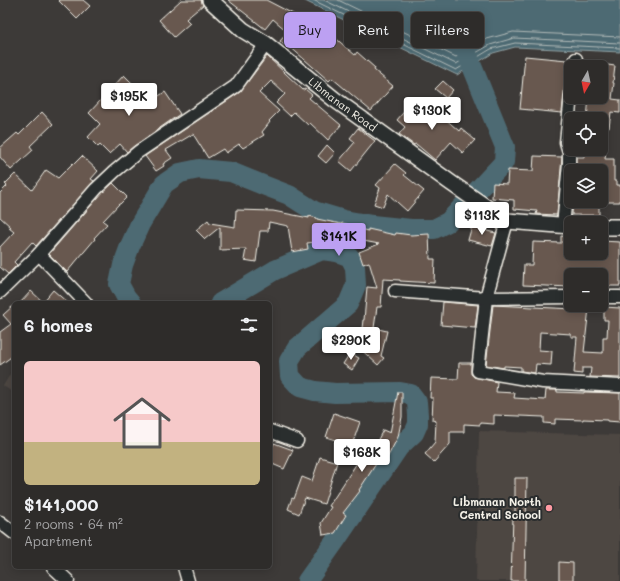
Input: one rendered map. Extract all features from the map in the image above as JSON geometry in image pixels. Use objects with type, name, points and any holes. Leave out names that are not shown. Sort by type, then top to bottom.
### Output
[{"type":"main road","name":"Libmanan Road","points":[[210,0],[243,30],[266,44],[334,99],[451,183],[507,221]]},
{"type":"main road","points":[[507,221],[564,226]]},
{"type":"main road","points":[[608,227],[620,227]]},
{"type":"street","points":[[0,292],[39,254],[96,189],[114,172],[138,152],[236,86],[266,44]]},
{"type":"street","points":[[567,216],[569,152],[566,142],[570,104]]},
{"type":"street","points":[[507,221],[486,298],[478,371],[543,382],[620,386]]},
{"type":"street","points":[[39,254],[84,301]]},
{"type":"street","points":[[395,291],[486,298],[564,297]]},
{"type":"street","points":[[608,297],[620,297]]},
{"type":"street","points":[[272,432],[297,441]]},
{"type":"street","points":[[0,522],[12,532]]},
{"type":"street","points":[[54,569],[68,581]]},
{"type":"street","points":[[185,569],[188,581]]},
{"type":"shaded area","points":[[12,371],[12,392],[3,386]]},
{"type":"shaded area","name":"Libmanan North Central School","points":[[479,431],[620,435],[620,581],[476,581]]},
{"type":"water","points":[[303,0],[620,0],[620,52],[515,47],[493,53],[457,75],[402,48],[403,48],[403,12],[344,12],[344,20],[336,16],[336,12],[328,12]]},
{"type":"building","points":[[58,0],[83,0],[90,6],[77,19]]},
{"type":"building","points":[[181,0],[201,0],[203,5],[186,19],[190,23],[174,37],[159,20]]},
{"type":"building","points":[[228,0],[266,0],[289,12],[284,12],[284,29],[273,19],[265,29]]},
{"type":"building","points":[[284,36],[284,44],[280,41]]},
{"type":"building","points":[[336,39],[344,46],[344,48],[347,48],[355,55],[357,52],[375,68],[374,70],[393,86],[371,111],[332,78],[329,81],[291,48],[336,48]]},
{"type":"building","points":[[267,56],[303,90],[305,89],[312,95],[309,98],[341,125],[328,140],[310,123],[308,125],[294,112],[290,116],[276,103],[285,94],[271,81],[259,93],[279,111],[269,121],[270,122],[262,132],[264,135],[243,148],[239,144],[226,153],[223,149],[208,158],[193,134],[166,150],[172,158],[156,171],[145,156],[240,92]]},
{"type":"building","points":[[525,56],[567,60],[564,60],[562,113],[520,109]]},
{"type":"building","points":[[608,65],[615,66],[612,99],[620,100],[620,113],[611,112],[608,128],[608,112],[588,112],[588,104],[608,104]]},
{"type":"building","points":[[124,75],[149,102],[165,92],[180,114],[127,152],[120,144],[109,154],[100,145],[98,147],[88,137],[100,124],[89,113]]},
{"type":"building","points":[[443,81],[453,90],[446,98],[435,89]]},
{"type":"building","points":[[422,101],[440,118],[442,116],[459,131],[461,128],[475,140],[463,153],[451,142],[435,160],[416,144],[414,145],[399,134],[405,127],[397,120],[407,108],[412,112]]},
{"type":"building","points":[[42,112],[53,124],[30,146],[33,150],[11,170],[0,157],[0,148],[17,133],[19,135]]},
{"type":"building","points":[[358,128],[375,141],[351,171],[339,161],[355,142],[350,138]]},
{"type":"building","points":[[327,145],[335,153],[326,163],[318,156]]},
{"type":"building","points":[[82,156],[98,171],[91,179],[94,181],[36,246],[32,242],[14,262],[17,265],[8,274],[0,267],[0,247],[14,232],[9,228],[11,227],[0,217],[0,193],[7,186],[5,184],[15,174],[32,190],[46,170],[58,178]]},
{"type":"building","points":[[534,156],[562,157],[557,215],[536,214],[537,211],[514,209],[514,200],[492,198],[493,183],[507,184],[508,170],[533,171]]},
{"type":"building","points":[[605,156],[605,159],[614,159],[614,181],[617,181],[617,185],[620,185],[620,202],[608,202],[608,164],[576,164],[576,157]]},
{"type":"building","points":[[395,164],[406,173],[404,175],[424,191],[407,211],[388,194],[383,207],[374,204],[380,188],[376,185]]},
{"type":"building","points":[[113,183],[127,197],[103,221],[107,224],[67,272],[49,254],[101,194]]},
{"type":"building","points":[[572,208],[599,208],[599,215],[572,215]]},
{"type":"building","points":[[236,210],[273,211],[309,218],[309,216],[317,219],[350,225],[350,227],[368,231],[368,229],[395,235],[396,233],[411,235],[429,234],[430,259],[435,259],[434,283],[383,279],[381,307],[377,307],[374,328],[387,331],[381,356],[384,358],[378,365],[357,346],[361,337],[364,320],[367,287],[377,288],[369,262],[363,264],[359,252],[379,244],[348,238],[339,234],[315,229],[316,242],[307,243],[308,249],[292,252],[288,226],[269,222],[268,231],[260,231],[256,262],[244,260],[246,249],[220,250],[220,227],[205,239],[196,230],[208,220],[210,223],[235,227]]},
{"type":"building","points":[[472,226],[496,233],[492,246],[468,240]]},
{"type":"building","points":[[561,236],[564,236],[564,260],[608,260],[608,241],[620,242],[620,286],[608,286],[608,268],[564,268],[564,287],[523,285],[524,265],[532,265],[533,242],[561,243]]},
{"type":"building","points":[[53,290],[66,301],[44,301]]},
{"type":"building","points":[[31,291],[42,301],[22,301]]},
{"type":"building","points":[[443,302],[478,305],[475,328],[441,325]]},
{"type":"building","points":[[493,305],[564,309],[564,312],[589,312],[584,352],[603,353],[603,337],[607,337],[608,320],[604,320],[604,312],[608,312],[608,307],[620,308],[620,378],[590,377],[591,368],[582,368],[582,374],[574,373],[577,337],[571,337],[571,334],[540,332],[539,350],[552,351],[551,365],[536,364],[535,373],[521,371],[521,367],[504,366],[504,368],[486,365]]},
{"type":"building","points":[[12,307],[12,356],[0,365],[0,332],[11,324],[3,315]]},
{"type":"building","points":[[350,353],[359,358],[352,370],[343,364]]},
{"type":"building","points":[[459,363],[471,363],[471,374],[474,377],[497,382],[496,392],[515,393],[514,398],[545,400],[546,390],[557,390],[557,392],[620,393],[620,422],[607,420],[555,419],[555,424],[544,423],[544,417],[494,415],[494,424],[464,424],[464,432],[450,432],[450,444],[434,462],[425,454],[435,442],[436,421],[432,420],[433,398],[430,398],[431,378],[458,379]]},
{"type":"building","points":[[398,392],[402,392],[402,417],[398,437],[387,458],[385,457],[385,450],[359,490],[360,491],[343,513],[346,515],[335,533],[323,535],[321,523],[331,507],[329,506],[364,452],[370,455],[383,430],[390,433]]},
{"type":"building","points":[[334,413],[360,422],[352,445],[326,437]]},
{"type":"building","points":[[274,443],[293,450],[284,469],[272,464],[272,448]]},
{"type":"building","points":[[320,457],[337,462],[324,504],[305,498],[299,514],[288,509],[292,498],[294,499],[302,477],[312,481]]},
{"type":"building","points":[[515,478],[527,478],[525,581],[511,581],[513,516],[515,516]]},
{"type":"building","points":[[559,562],[573,563],[573,580],[559,580]]},
{"type":"waterway","points":[[129,301],[119,284],[123,265],[130,246],[140,224],[164,184],[180,173],[199,169],[231,172],[289,195],[314,211],[344,220],[372,225],[411,229],[434,229],[448,222],[504,162],[505,147],[445,0]]},
{"type":"waterway","points":[[223,301],[275,270],[322,250],[337,252],[350,257],[355,267],[356,285],[348,304],[297,348],[289,361],[290,376],[300,387],[315,391],[335,393],[400,392],[411,394],[417,402],[418,424],[414,433],[399,447],[307,581]]},
{"type":"place","name":"Libmanan North Central School","points":[[549,508]]}]
